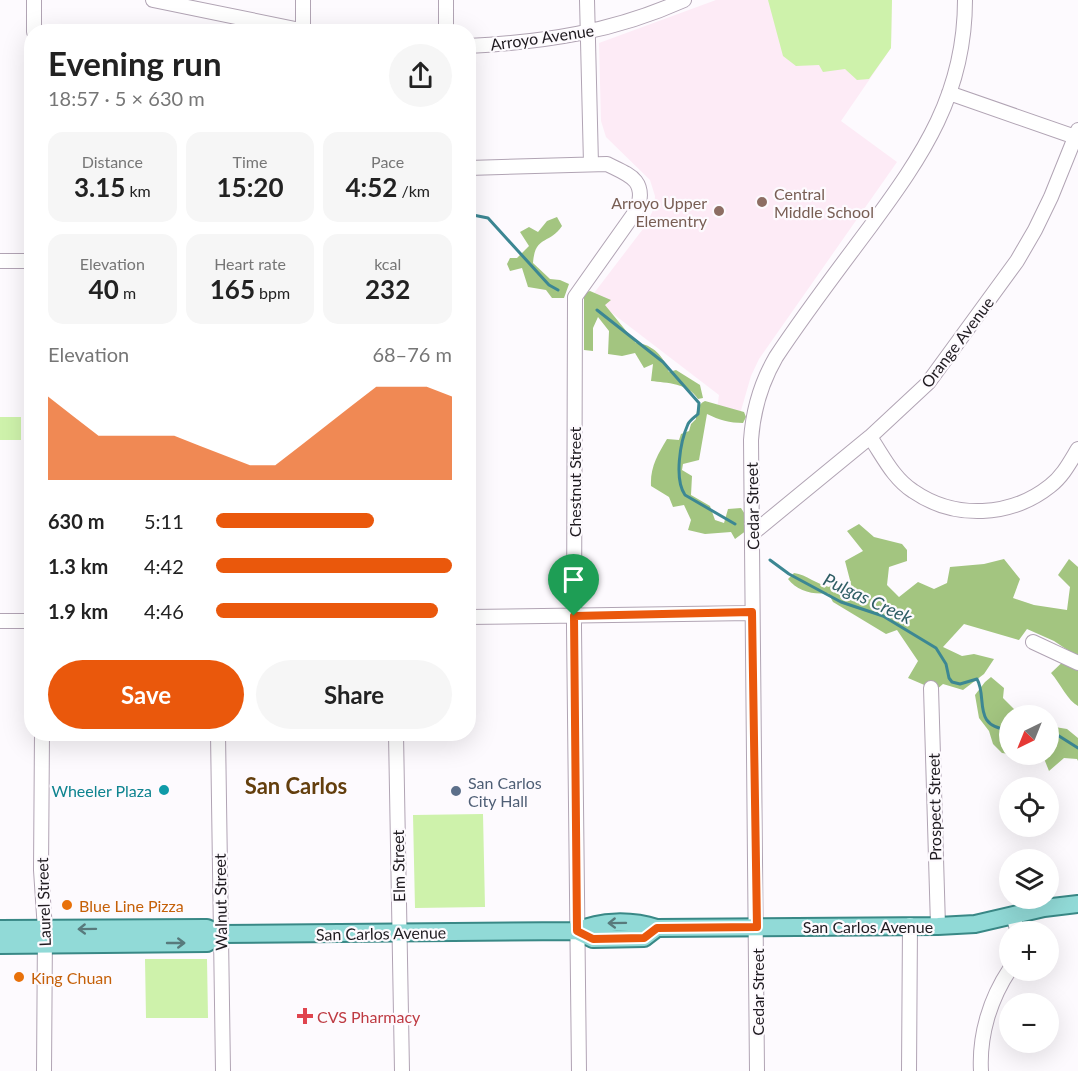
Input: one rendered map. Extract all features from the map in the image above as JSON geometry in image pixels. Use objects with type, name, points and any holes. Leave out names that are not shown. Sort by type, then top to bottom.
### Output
[{"type":"main road","name":"San Carlos Avenue","points":[[1021,921],[1044,908],[1078,904]]},
{"type":"main road","name":"San Carlos Avenue","points":[[0,945],[44,937],[207,928],[221,934],[577,931],[593,924],[643,923],[657,928],[999,924]]},
{"type":"main road","name":"San Carlos Avenue","points":[[0,929],[44,937]]},
{"type":"street","points":[[34,0],[34,24]]},
{"type":"street","points":[[158,0],[272,24]]},
{"type":"street","points":[[303,0],[305,24]]},
{"type":"street","points":[[446,0],[446,24]]},
{"type":"street","points":[[476,168],[591,164],[587,0]]},
{"type":"street","name":"Arroyo Avenue","points":[[476,46],[515,44],[587,33],[684,0]]},
{"type":"street","name":"Cedar Street","points":[[758,1071],[752,423],[767,372],[785,343],[915,165],[929,142],[949,93],[961,53],[965,0]]},
{"type":"street","points":[[949,93],[1077,135]]},
{"type":"street","name":"Orange Avenue","points":[[753,533],[870,437],[928,384],[1017,261],[1043,214],[1077,135]]},
{"type":"street","name":"Chestnut Street","points":[[579,1071],[574,616],[575,297],[638,208],[642,194],[637,182],[627,174],[607,164],[591,164]]},
{"type":"street","points":[[0,261],[24,261]]},
{"type":"street","points":[[870,437],[894,474],[912,491],[946,507],[974,512],[997,511],[1029,501],[1058,478],[1078,449]]},
{"type":"street","points":[[476,617],[752,612]]},
{"type":"street","points":[[0,621],[24,621]]},
{"type":"street","points":[[1033,642],[1078,663]]},
{"type":"street","name":"Prospect Street","points":[[932,688],[938,926]]},
{"type":"street","name":"Laurel Street","points":[[42,741],[44,1071]]},
{"type":"street","name":"Walnut Street","points":[[218,741],[223,1071]]},
{"type":"street","name":"Elm Street","points":[[396,741],[402,1071]]},
{"type":"street","points":[[909,1071],[910,925]]},
{"type":"street","points":[[981,1071],[981,1039],[996,991],[1002,981]]},
{"type":"shaded area","name":"Central Middle School","points":[[716,0],[892,0],[891,48],[841,121],[897,162],[759,359],[751,376],[740,414],[717,410],[719,395],[591,297],[646,225],[654,208],[655,196],[650,180],[606,137],[601,121],[599,43]]},
{"type":"green space","points":[[768,0],[892,0],[891,48],[869,79],[857,80],[845,69],[823,72],[819,65],[796,66],[783,56]]},
{"type":"green space","points":[[557,217],[562,226],[540,244],[534,254],[533,263],[550,279],[569,284],[564,298],[552,298],[546,290],[528,287],[522,268],[510,271],[507,264],[510,258],[517,258],[529,246],[520,232],[529,227],[538,232],[547,221]]},
{"type":"green space","points":[[590,291],[611,300],[605,305],[636,343],[648,346],[657,352],[669,372],[676,370],[700,385],[703,398],[698,399],[689,390],[677,385],[651,381],[653,364],[644,368],[635,353],[622,356],[608,354],[609,331],[598,317],[593,328],[593,351],[584,350],[584,293]]},
{"type":"green space","points":[[705,401],[744,412],[746,417],[743,423],[738,423],[707,414],[699,460],[683,464],[682,470],[692,476],[691,495],[710,506],[715,520],[724,523],[728,509],[741,508],[748,519],[747,530],[735,539],[731,532],[705,534],[688,530],[691,520],[684,505],[673,507],[669,497],[651,486],[653,467],[667,439],[679,440],[681,434],[689,431],[696,419],[699,406]]},
{"type":"green space","points":[[0,417],[21,417],[21,440],[0,440]]},
{"type":"green space","points":[[859,524],[874,537],[902,544],[907,550],[907,561],[889,567],[887,585],[899,597],[918,582],[934,589],[947,583],[950,567],[984,564],[1004,559],[1020,579],[1013,598],[1034,605],[1067,610],[1070,587],[1058,575],[1069,559],[1078,567],[1078,706],[1067,696],[1051,673],[1072,653],[1054,641],[1027,629],[1019,640],[964,624],[943,647],[962,656],[974,654],[994,659],[984,674],[963,690],[943,684],[936,690],[908,678],[918,661],[897,630],[886,634],[833,602],[828,593],[806,591],[796,587],[788,579],[794,573],[829,587],[836,581],[852,588],[845,561],[863,551],[847,531]]},
{"type":"green space","points":[[991,677],[1004,688],[1003,698],[1010,705],[999,705],[999,750],[993,744],[989,731],[979,718],[975,695]]},
{"type":"green space","points":[[1059,728],[1067,729],[1078,738],[1078,761],[1064,758],[1059,762]]},
{"type":"green space","points":[[1047,765],[1056,765],[1049,771]]},
{"type":"green space","points":[[483,814],[485,907],[415,908],[413,815]]},
{"type":"green space","points":[[145,959],[207,959],[208,1018],[146,1018]]},
{"type":"waterway","name":"Pulgas Creek","points":[[476,216],[488,218],[549,285],[558,290]]},
{"type":"waterway","name":"Pulgas Creek","points":[[597,310],[663,362],[699,403],[698,414],[688,424],[683,440],[679,460],[682,488],[685,495],[735,524]]},
{"type":"waterway","name":"Pulgas Creek","points":[[770,560],[789,574],[841,602],[883,616],[936,648],[946,664],[952,682],[960,684],[977,679],[985,718],[999,728]]},
{"type":"waterway","name":"Pulgas Creek","points":[[1059,736],[1078,748]]},
{"type":"place","name":"Central Middle School","points":[[762,202]]},
{"type":"place","name":"Arroyo Upper Elementry","points":[[719,211]]},
{"type":"place","name":"Wheeler Plaza","points":[[164,790]]},
{"type":"place","name":"San Carlos City Hall","points":[[456,791]]},
{"type":"place","name":"Blue Line Pizza","points":[[67,905]]},
{"type":"place","name":"King Chuan","points":[[19,977]]},
{"type":"place","name":"CVS Pharmacy","points":[[305,1016]]},
{"type":"district","name":"San Carlos","points":[[296,785]]},
{"type":"route","points":[[752,612],[757,927],[657,928],[644,938],[593,939],[577,931],[574,616],[752,612]]}]
